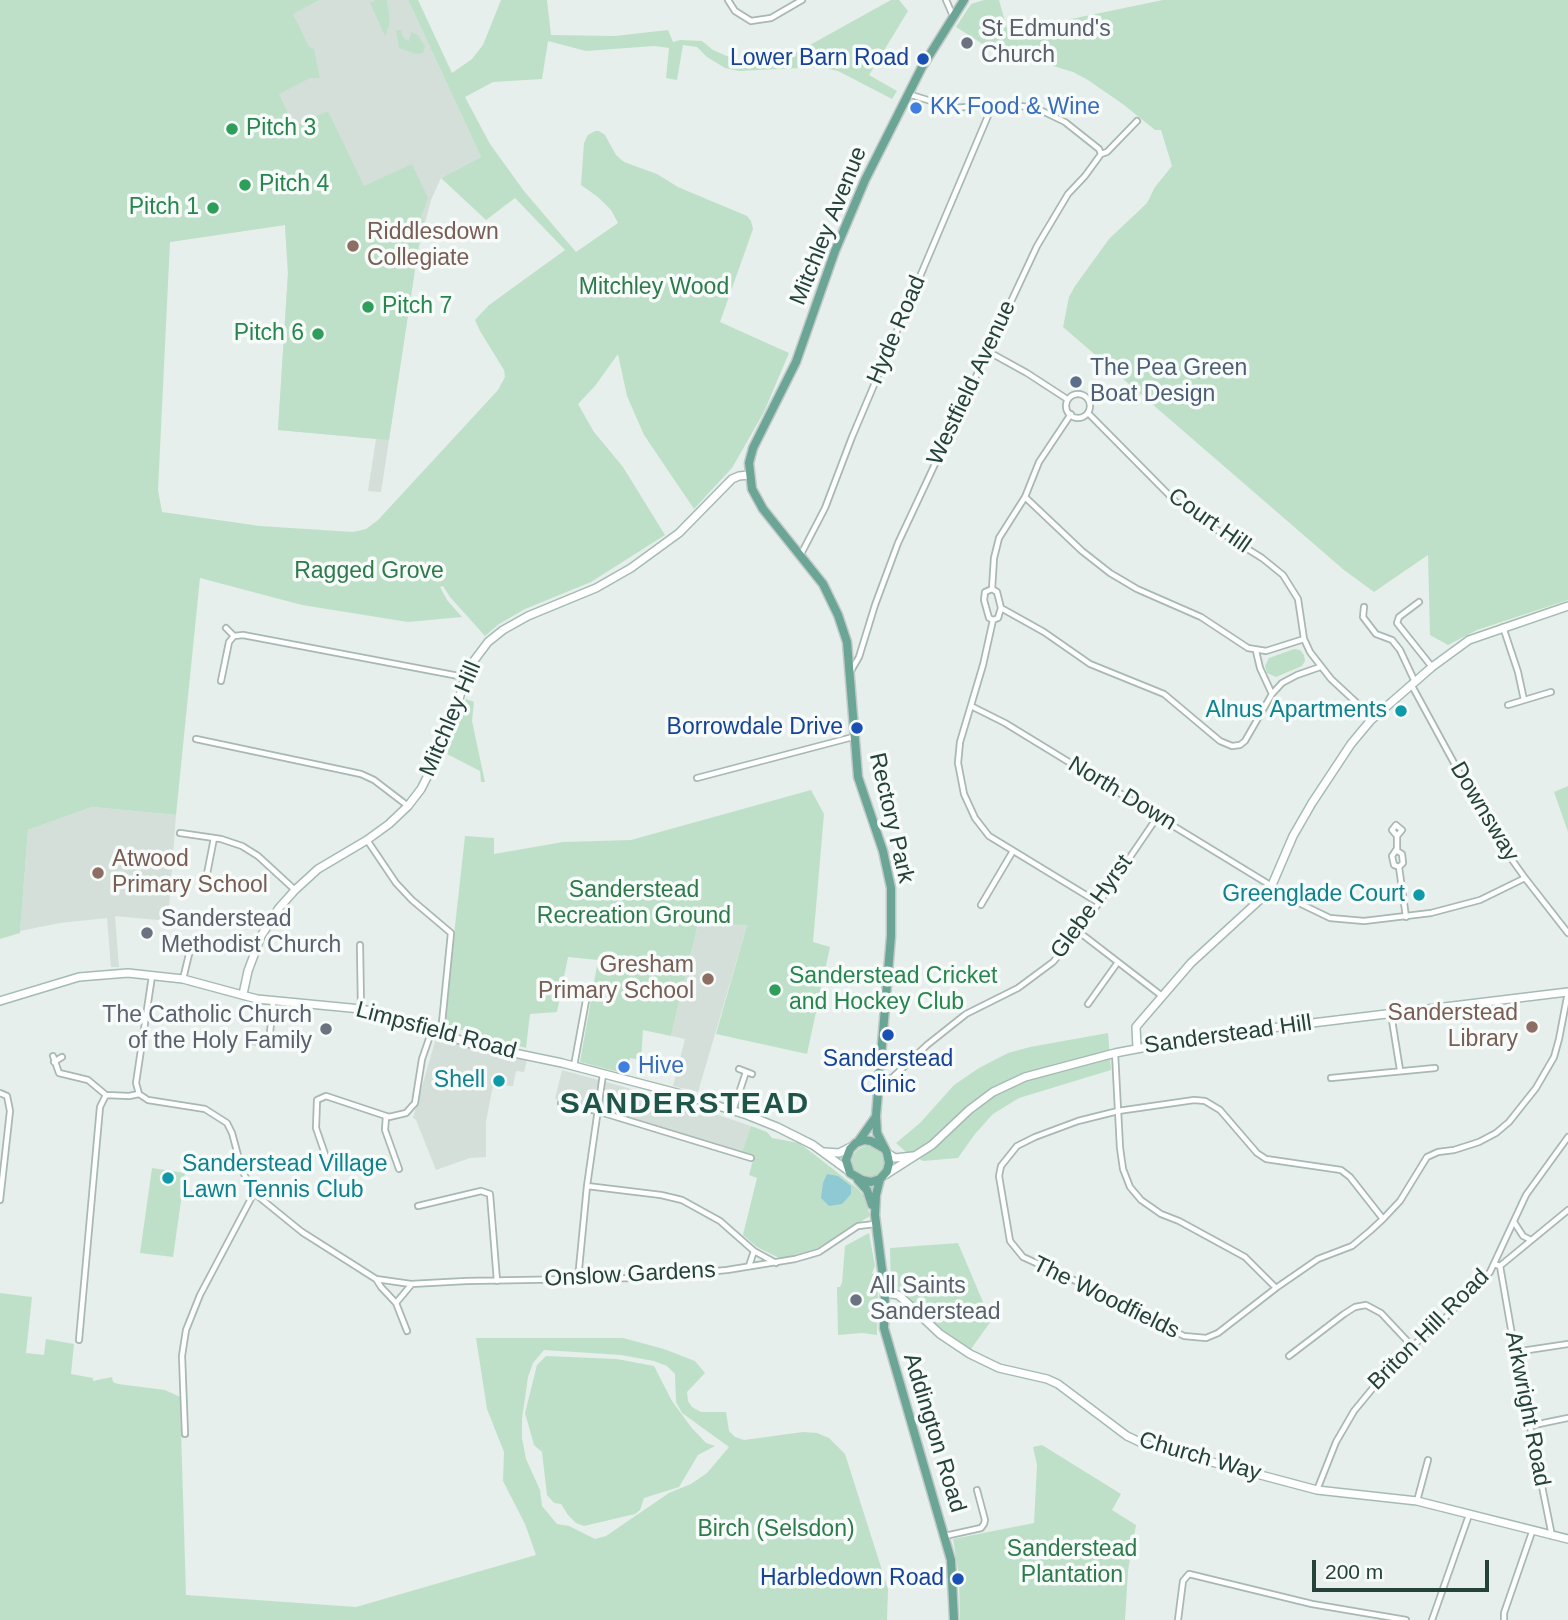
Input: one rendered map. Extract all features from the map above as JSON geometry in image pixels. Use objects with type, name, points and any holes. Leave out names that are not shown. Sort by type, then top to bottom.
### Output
[{"type":"main road","name":"Mitchley Avenue","points":[[749,475],[753,448],[796,362],[835,251],[865,180],[908,93],[964,0]]},
{"type":"main road","name":"Rectory Park","points":[[749,475],[752,489],[763,509],[823,584],[847,642],[858,777],[883,851],[891,888],[891,936],[876,1116],[877,1133],[886,1151]]},
{"type":"main road","points":[[875,1219],[869,1194],[852,1174],[846,1160],[876,1116]]},
{"type":"main road","points":[[855,1145],[871,1141],[886,1151],[889,1163],[876,1195],[875,1219]]},
{"type":"main road","points":[[852,1174],[868,1181],[882,1177]]},
{"type":"main road","name":"Addington Road","points":[[875,1219],[885,1293],[884,1328],[945,1536],[954,1580],[954,1620]]},
{"type":"street","points":[[728,0],[736,11],[751,21],[771,18],[802,0]]},
{"type":"street","points":[[946,0],[953,17]]},
{"type":"street","points":[[908,93],[954,108],[993,104],[1020,105],[1053,115],[1089,140],[1101,154]]},
{"type":"street","name":"Hyde Road","points":[[800,555],[825,508],[857,425],[993,104]]},
{"type":"street","name":"Westfield Avenue","points":[[851,671],[859,657],[898,543],[1052,217],[1101,154],[1107,152],[1137,121]]},
{"type":"street","name":"Court Hill","points":[[989,352],[1068,399],[1074,394],[1084,397],[1090,406],[1089,414],[1176,502],[1266,560],[1281,573],[1298,599],[1304,639],[1321,667],[1373,718]]},
{"type":"street","points":[[1068,399],[1067,406],[1072,414],[1082,417],[1089,414]]},
{"type":"street","points":[[992,589],[993,558],[997,544],[1025,497],[1039,463],[1072,414]]},
{"type":"street","name":"Mitchley Hill","points":[[243,994],[261,936],[279,908],[318,869],[367,840],[408,806],[421,789],[450,732],[464,677],[480,652],[503,630],[528,616],[596,588],[631,568],[679,533],[732,479],[739,475],[749,475]]},
{"type":"street","points":[[1025,497],[1110,573],[1137,589],[1197,615],[1246,647],[1256,651],[1270,650],[1304,639]]},
{"type":"street","points":[[992,589],[998,592],[1001,608],[998,618],[993,620],[988,614],[984,599],[985,592],[992,589]]},
{"type":"street","points":[[1419,602],[1399,617],[1397,622],[1432,667]]},
{"type":"street","points":[[1137,1047],[1136,1027],[1191,962],[1242,919],[1272,885],[1293,835],[1312,803],[1351,744],[1373,718],[1432,667],[1469,640],[1568,606]]},
{"type":"street","name":"Downsway","points":[[1364,607],[1363,617],[1376,634],[1392,640],[1400,650],[1413,683],[1485,820],[1524,878],[1568,933]]},
{"type":"street","points":[[1001,608],[1044,632],[1095,666],[1167,696],[1228,745],[1237,746],[1245,741],[1272,694],[1287,680],[1321,667]]},
{"type":"street","points":[[993,620],[958,752],[964,794],[984,831],[1099,903]]},
{"type":"street","points":[[1503,627],[1524,700]]},
{"type":"street","points":[[226,628],[234,636]]},
{"type":"street","points":[[220,681],[229,642],[234,636],[243,635],[464,677]]},
{"type":"street","points":[[1256,651],[1259,668],[1272,694]]},
{"type":"street","points":[[1508,705],[1551,692]]},
{"type":"street","name":"North Down","points":[[971,706],[1005,723],[1303,905],[1330,918],[1355,922],[1406,917],[1475,902],[1524,878]]},
{"type":"street","points":[[697,778],[853,737]]},
{"type":"street","points":[[196,739],[361,774],[374,780],[408,806]]},
{"type":"street","name":"Glebe Hyrst","points":[[879,1079],[892,1078],[967,1013],[1014,991],[1040,974],[1059,957],[1158,816]]},
{"type":"street","points":[[180,833],[235,843],[253,852],[295,890]]},
{"type":"street","points":[[1397,836],[1397,850],[1392,855],[1394,865],[1399,867]]},
{"type":"street","points":[[205,884],[214,838]]},
{"type":"street","points":[[367,840],[387,871],[412,900],[430,918],[450,931],[452,939],[441,1033]]},
{"type":"street","points":[[1397,850],[1402,854],[1403,862],[1399,867],[1406,917]]},
{"type":"street","points":[[981,905],[1013,851]]},
{"type":"street","points":[[1079,932],[1162,996]]},
{"type":"street","points":[[176,940],[191,946],[183,979]]},
{"type":"street","points":[[360,946],[361,1009]]},
{"type":"street","points":[[1088,1003],[1118,962]]},
{"type":"street","name":"Limpsfield Road","points":[[0,1001],[79,977],[115,973],[183,979],[272,1002],[361,1009],[394,1016],[471,1044],[574,1066],[733,1111],[777,1127],[821,1150],[852,1174]]},
{"type":"street","points":[[152,975],[136,1083],[139,1094],[148,1100],[205,1109],[227,1123],[242,1170],[254,1193],[302,1232],[376,1279],[397,1303],[407,1331]]},
{"type":"street","points":[[1115,1053],[1123,1169],[1130,1187],[1141,1200],[1161,1214],[1180,1221],[1245,1257],[1276,1287],[1318,1259],[1352,1246],[1400,1201],[1427,1157],[1479,1142],[1496,1133],[1524,1106],[1554,1057],[1568,992]]},
{"type":"street","name":"Sanderstead Hill","points":[[882,1177],[916,1156],[993,1092],[1025,1077],[1137,1047],[1205,1036],[1568,992]]},
{"type":"street","points":[[574,1066],[587,995]]},
{"type":"street","points":[[269,1043],[272,1002]]},
{"type":"street","points":[[1391,1014],[1401,1070]]},
{"type":"street","points":[[326,1157],[316,1128],[315,1104],[321,1097],[326,1096],[386,1116],[402,1115],[415,1103],[422,1059],[432,1030]]},
{"type":"street","points":[[247,1040],[281,1045]]},
{"type":"street","points":[[62,1057],[53,1059],[59,1073],[88,1080],[106,1095],[139,1094]]},
{"type":"street","points":[[1332,1078],[1435,1068]]},
{"type":"street","points":[[733,1111],[749,1073],[739,1069]]},
{"type":"street","points":[[579,1279],[587,1186],[603,1074]]},
{"type":"street","points":[[0,1093],[7,1097],[10,1103],[0,1200]]},
{"type":"street","points":[[79,1340],[100,1107],[106,1095]]},
{"type":"street","points":[[1118,1111],[1194,1100],[1205,1101],[1220,1110],[1257,1153],[1266,1159],[1341,1170],[1350,1177],[1383,1219]]},
{"type":"street","points":[[561,1102],[751,1158]]},
{"type":"street","name":"The Woodfields","points":[[1118,1111],[1078,1121],[1035,1137],[1017,1146],[1007,1157],[999,1176],[1010,1241],[1016,1251],[1031,1262],[1089,1287],[1184,1336],[1194,1338],[1218,1334],[1276,1287]]},
{"type":"street","points":[[386,1116],[385,1130],[399,1169]]},
{"type":"street","name":"Briton Hill Road","points":[[1317,1490],[1331,1454],[1353,1411],[1381,1376],[1483,1280],[1494,1264],[1527,1195],[1568,1137]]},
{"type":"street","points":[[821,1150],[836,1154],[855,1145]]},
{"type":"street","points":[[886,1151],[895,1158],[916,1156]]},
{"type":"street","points":[[587,1186],[681,1200],[720,1221],[754,1251],[776,1263]]},
{"type":"street","points":[[418,1206],[481,1191],[490,1194],[497,1281]]},
{"type":"street","points":[[185,1434],[182,1356],[186,1330],[200,1295],[254,1193]]},
{"type":"street","points":[[1494,1264],[1500,1266],[1568,1210]]},
{"type":"street","name":"Onslow Gardens","points":[[376,1279],[411,1284],[638,1278],[748,1267],[819,1252],[858,1226],[875,1219]]},
{"type":"street","points":[[1514,1221],[1523,1236],[1532,1240]]},
{"type":"street","points":[[748,1267],[754,1251]]},
{"type":"street","name":"Arkwright Road","points":[[1500,1266],[1553,1537]]},
{"type":"street","points":[[397,1303],[411,1284]]},
{"type":"street","name":"Church Way","points":[[885,1293],[898,1295],[940,1334],[970,1354],[999,1368],[1058,1384],[1127,1436],[1144,1444],[1317,1490],[1417,1502],[1553,1537]]},
{"type":"street","points":[[1289,1356],[1344,1314],[1355,1307],[1366,1305],[1381,1313],[1412,1346]]},
{"type":"street","points":[[1515,1352],[1568,1344]]},
{"type":"street","points":[[1530,1426],[1568,1418]]},
{"type":"street","points":[[1417,1502],[1429,1460]]},
{"type":"street","points":[[945,1536],[981,1528],[984,1524],[977,1490]]},
{"type":"street","points":[[1432,1620],[1469,1516]]},
{"type":"street","points":[[1504,1620],[1504,1613],[1532,1532]]},
{"type":"street","points":[[1553,1537],[1568,1539]]},
{"type":"street","points":[[1178,1620],[1183,1581],[1189,1574],[1312,1604],[1406,1620]]},
{"type":"shaded area","name":"Riddlesdown Collegiate","points":[[320,0],[408,0],[481,157],[441,178],[431,200],[418,250],[381,492],[368,491],[376,439],[278,430],[288,273],[285,225],[169,242],[292,14]]},
{"type":"shaded area","name":"Atwood Primary School","points":[[92,807],[176,815],[168,921],[115,916],[119,967],[111,967],[107,918],[20,931],[28,830]]},
{"type":"shaded area","name":"Gresham Primary School","points":[[698,924],[747,925],[698,1092],[673,1086],[685,1039],[671,1036]]},
{"type":"shaded area","points":[[436,1038],[527,1060],[524,1072],[516,1071],[513,1086],[493,1085],[486,1122],[486,1157],[470,1158],[436,1170],[413,1118]]},
{"type":"shaded area","points":[[562,1070],[679,1102],[751,1126],[742,1152],[555,1099]]},
{"type":"green space","points":[[0,0],[320,0],[293,14],[309,47],[314,49],[320,78],[310,78],[279,94],[294,126],[328,111],[364,186],[412,164],[428,198],[420,220],[425,221],[418,250],[389,440],[278,430],[288,273],[285,225],[170,242],[158,490],[162,512],[260,526],[353,532],[366,529],[378,520],[498,390],[505,377],[504,370],[475,320],[489,305],[565,250],[515,198],[486,220],[441,178],[481,157],[408,0],[418,0],[452,73],[472,59],[483,45],[501,0],[547,0],[551,35],[615,36],[668,30],[673,42],[702,41],[713,50],[757,65],[790,56],[891,0],[899,0],[908,11],[869,75],[897,91],[892,99],[838,71],[819,67],[739,71],[725,68],[697,47],[683,45],[677,80],[666,78],[669,48],[654,46],[586,51],[548,41],[542,79],[493,82],[465,97],[490,144],[524,191],[576,252],[618,223],[611,210],[581,185],[584,143],[588,135],[595,131],[605,135],[616,155],[624,162],[657,174],[678,187],[747,216],[753,229],[720,322],[789,353],[764,412],[732,468],[694,509],[644,435],[627,396],[618,354],[578,404],[594,432],[623,467],[665,535],[591,582],[525,609],[499,624],[485,636],[443,586],[440,587],[447,600],[462,617],[408,622],[302,605],[200,578],[176,815],[92,807],[28,830],[20,933],[0,939]]},
{"type":"green space","points":[[387,0],[390,22],[385,36],[370,3]]},
{"type":"green space","points":[[984,0],[999,0],[1008,32],[1163,0],[1568,0],[1568,600],[1477,630],[1448,645],[1430,635],[1428,555],[1374,592],[1344,570],[1063,327],[1069,297],[1075,286],[1109,239],[1147,203],[1155,187],[1172,166],[1161,130],[1155,130],[1088,80],[1073,72],[984,45],[956,27],[971,4]]},
{"type":"green space","points":[[396,30],[401,30],[402,35],[409,41],[411,32],[418,35],[425,46],[423,53],[416,54],[399,48]]},
{"type":"green space","points":[[1294,649],[1300,650],[1304,655],[1302,666],[1276,677],[1267,673],[1265,666],[1269,658]]},
{"type":"green space","points":[[466,699],[474,702],[472,721],[485,782],[481,782],[480,771],[447,754]]},
{"type":"green space","points":[[1568,786],[1568,832],[1554,792]]},
{"type":"green space","name":"Sanderstead Recreation Ground","points":[[811,790],[824,814],[813,942],[830,947],[807,1054],[716,1034],[747,925],[698,924],[671,1036],[643,1030],[641,1060],[630,1058],[626,1074],[580,1062],[598,960],[568,957],[557,1012],[530,1014],[526,1048],[444,1025],[465,836],[494,838],[494,854],[563,842],[631,840]]},
{"type":"green space","points":[[1108,1033],[1111,1070],[1019,1098],[993,1114],[958,1158],[923,1161],[896,1143],[920,1123],[954,1085],[979,1068],[1008,1053],[1030,1047]]},
{"type":"green space","points":[[751,1126],[767,1132],[772,1138],[799,1143],[815,1155],[857,1188],[864,1196],[870,1216],[816,1249],[781,1259],[757,1247],[743,1235],[757,1178],[749,1175],[754,1156],[742,1152]]},
{"type":"green space","points":[[868,1146],[879,1151],[884,1162],[879,1173],[868,1178],[857,1173],[852,1162],[857,1151]]},
{"type":"green space","points":[[152,1168],[185,1173],[173,1257],[140,1253]]},
{"type":"green space","points":[[869,1233],[875,1266],[872,1273],[877,1276],[877,1335],[838,1335],[837,1287],[842,1283],[845,1246]]},
{"type":"green space","points":[[958,1243],[991,1321],[971,1349],[943,1330],[902,1291],[891,1287],[890,1248]]},
{"type":"green space","name":"Birch (Selsdon)","points":[[0,1293],[32,1297],[26,1353],[44,1355],[46,1339],[74,1344],[71,1374],[93,1378],[93,1381],[112,1377],[113,1382],[118,1384],[165,1390],[180,1397],[186,1595],[356,1607],[536,1555],[525,1524],[503,1481],[504,1452],[487,1409],[476,1338],[623,1338],[664,1349],[695,1361],[705,1373],[687,1392],[688,1401],[701,1412],[726,1412],[729,1431],[735,1437],[744,1440],[803,1432],[817,1433],[829,1438],[845,1454],[888,1589],[887,1620],[0,1620]],"holes":[[[544,1350],[621,1355],[667,1366],[675,1374],[676,1402],[682,1413],[729,1447],[707,1473],[691,1484],[669,1493],[606,1536],[595,1539],[569,1526],[557,1524],[542,1506],[540,1490],[526,1459],[522,1419],[528,1377],[533,1363]]]},
{"type":"green space","points":[[546,1356],[617,1359],[654,1366],[672,1401],[691,1427],[706,1443],[715,1446],[698,1455],[679,1487],[644,1498],[640,1510],[635,1514],[584,1526],[576,1523],[561,1504],[554,1503],[547,1495],[542,1452],[534,1445],[525,1413],[537,1365]]},
{"type":"green space","name":"Sanderstead Plantation","points":[[1042,1445],[1121,1494],[1112,1510],[1136,1525],[1128,1571],[1125,1620],[960,1620],[959,1576],[953,1539],[1034,1523],[1037,1465],[1033,1447]]},
{"type":"water","points":[[827,1174],[838,1176],[851,1186],[851,1194],[842,1204],[829,1206],[821,1198]]},
{"type":"place","name":"St Edmund's Church","points":[[967,43]]},
{"type":"place","name":"Lower Barn Road","points":[[923,59]]},
{"type":"place","name":"KK Food & Wine","points":[[916,108]]},
{"type":"place","name":"Pitch 3","points":[[232,129]]},
{"type":"place","name":"Pitch 4","points":[[245,185]]},
{"type":"place","name":"Pitch 1","points":[[213,208]]},
{"type":"place","name":"Riddlesdown Collegiate","points":[[353,246]]},
{"type":"place","name":"Pitch 7","points":[[368,307]]},
{"type":"place","name":"Pitch 6","points":[[318,334]]},
{"type":"place","name":"The Pea Green Boat Design","points":[[1076,382]]},
{"type":"place","name":"Alnus Apartments","points":[[1401,711]]},
{"type":"place","name":"Borrowdale Drive","points":[[857,728]]},
{"type":"place","name":"Atwood Primary School","points":[[98,873]]},
{"type":"place","name":"Greenglade Court","points":[[1419,895]]},
{"type":"place","name":"Sanderstead Methodist Church","points":[[147,933]]},
{"type":"place","name":"Gresham Primary School","points":[[708,979]]},
{"type":"place","name":"Sanderstead Cricket and Hockey Club","points":[[775,990]]},
{"type":"place","name":"Sanderstead Library","points":[[1532,1027]]},
{"type":"place","name":"The Catholic Church of the Holy Family","points":[[326,1029]]},
{"type":"place","name":"Sanderstead Clinic","points":[[888,1035]]},
{"type":"place","name":"Hive","points":[[624,1067]]},
{"type":"place","name":"Shell","points":[[499,1081]]},
{"type":"place","name":"Sanderstead Village Lawn Tennis Club","points":[[168,1178]]},
{"type":"place","name":"All Saints Sanderstead","points":[[856,1300]]},
{"type":"place","name":"Harbledown Road","points":[[958,1579]]},
{"type":"district","name":"SANDERSTEAD","points":[[685,1105]]},
{"type":"park label","name":"Mitchley Wood","points":[[654,288]]},
{"type":"park label","name":"Ragged Grove","points":[[369,572]]}]
